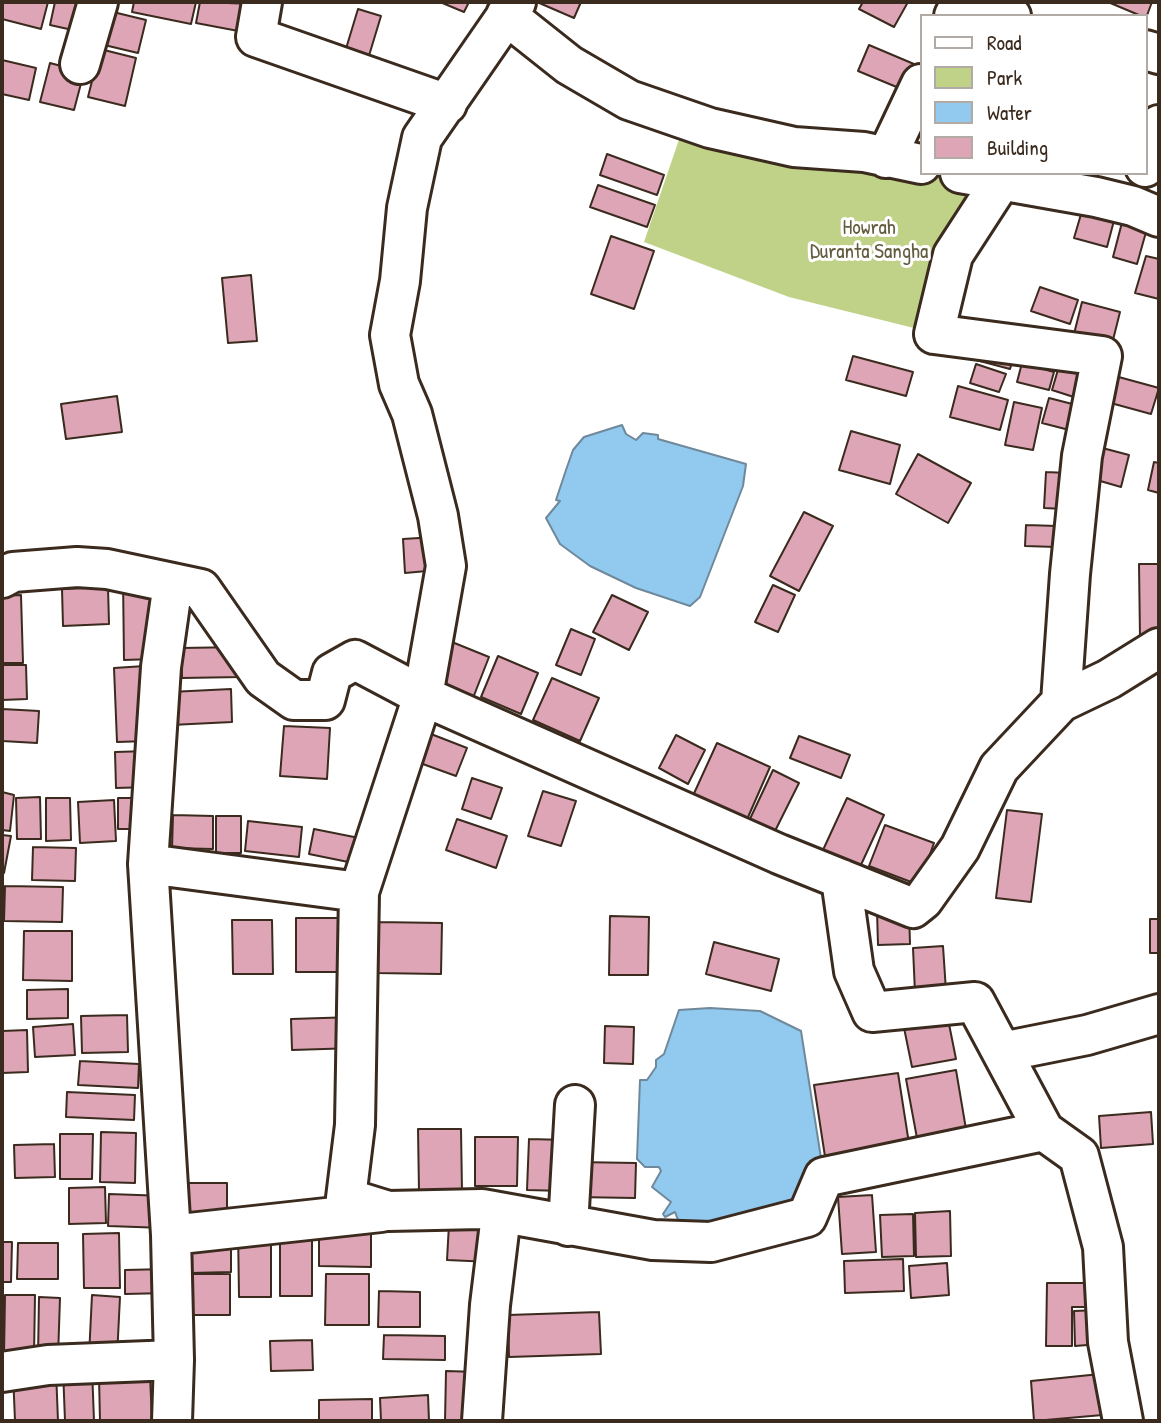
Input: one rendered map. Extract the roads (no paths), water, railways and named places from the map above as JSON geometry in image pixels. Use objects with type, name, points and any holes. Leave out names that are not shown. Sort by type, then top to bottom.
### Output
[{"type":"street","points":[[80,64],[98,2]]},
{"type":"street","points":[[262,2],[256,37],[447,104]]},
{"type":"street","points":[[955,14],[957,10],[972,6],[1003,14]]},
{"type":"street","points":[[388,1211],[346,1198],[355,1125],[359,892],[423,696],[446,566],[438,516],[412,414],[399,384],[390,335],[400,281],[407,208],[422,138],[511,8],[569,65],[629,100],[734,133],[794,147],[864,152],[904,161],[920,89]]},
{"type":"street","points":[[970,175],[1001,181],[1127,175]]},
{"type":"street","points":[[1001,181],[953,254],[934,334],[1102,356],[1082,456],[1061,702]]},
{"type":"street","points":[[2,578],[13,572],[77,567],[107,569],[201,589],[263,678],[294,700],[325,700],[332,673],[355,660],[423,696],[913,908],[923,900],[960,848],[999,768],[1061,702],[1109,679],[1159,648]]},
{"type":"street","points":[[172,1421],[174,1360],[171,1235],[148,864],[161,667],[173,583]]},
{"type":"street","points":[[148,864],[359,892]]},
{"type":"street","points":[[841,879],[853,971],[872,1012],[975,1002],[1044,1131],[1079,1156],[1103,1247],[1108,1342],[1123,1421]]},
{"type":"street","points":[[1002,1052],[1087,1035],[1159,1014]]},
{"type":"street","points":[[568,1226],[575,1105]]},
{"type":"street","points":[[171,1235],[388,1211],[482,1209],[501,1215],[653,1240],[711,1242],[807,1217],[824,1177],[1044,1131]]},
{"type":"street","points":[[482,1421],[490,1305],[501,1215]]},
{"type":"street","points":[[2,1372],[48,1365],[174,1360]]},
{"type":"water","points":[[622,425],[626,434],[636,440],[643,433],[658,435],[658,439],[746,464],[743,486],[700,597],[690,606],[636,588],[590,566],[560,544],[546,518],[560,501],[556,500],[573,450],[584,437]]},
{"type":"water","points":[[710,1008],[760,1011],[801,1031],[821,1158],[811,1197],[722,1224],[709,1221],[669,1227],[678,1220],[675,1212],[665,1217],[663,1214],[671,1202],[652,1187],[661,1171],[659,1167],[645,1167],[637,1159],[640,1080],[647,1080],[656,1067],[656,1060],[664,1054],[679,1010]]},
{"type":"park label","name":"Howrah Duranta Sangha","points":[[869,240]]}]
